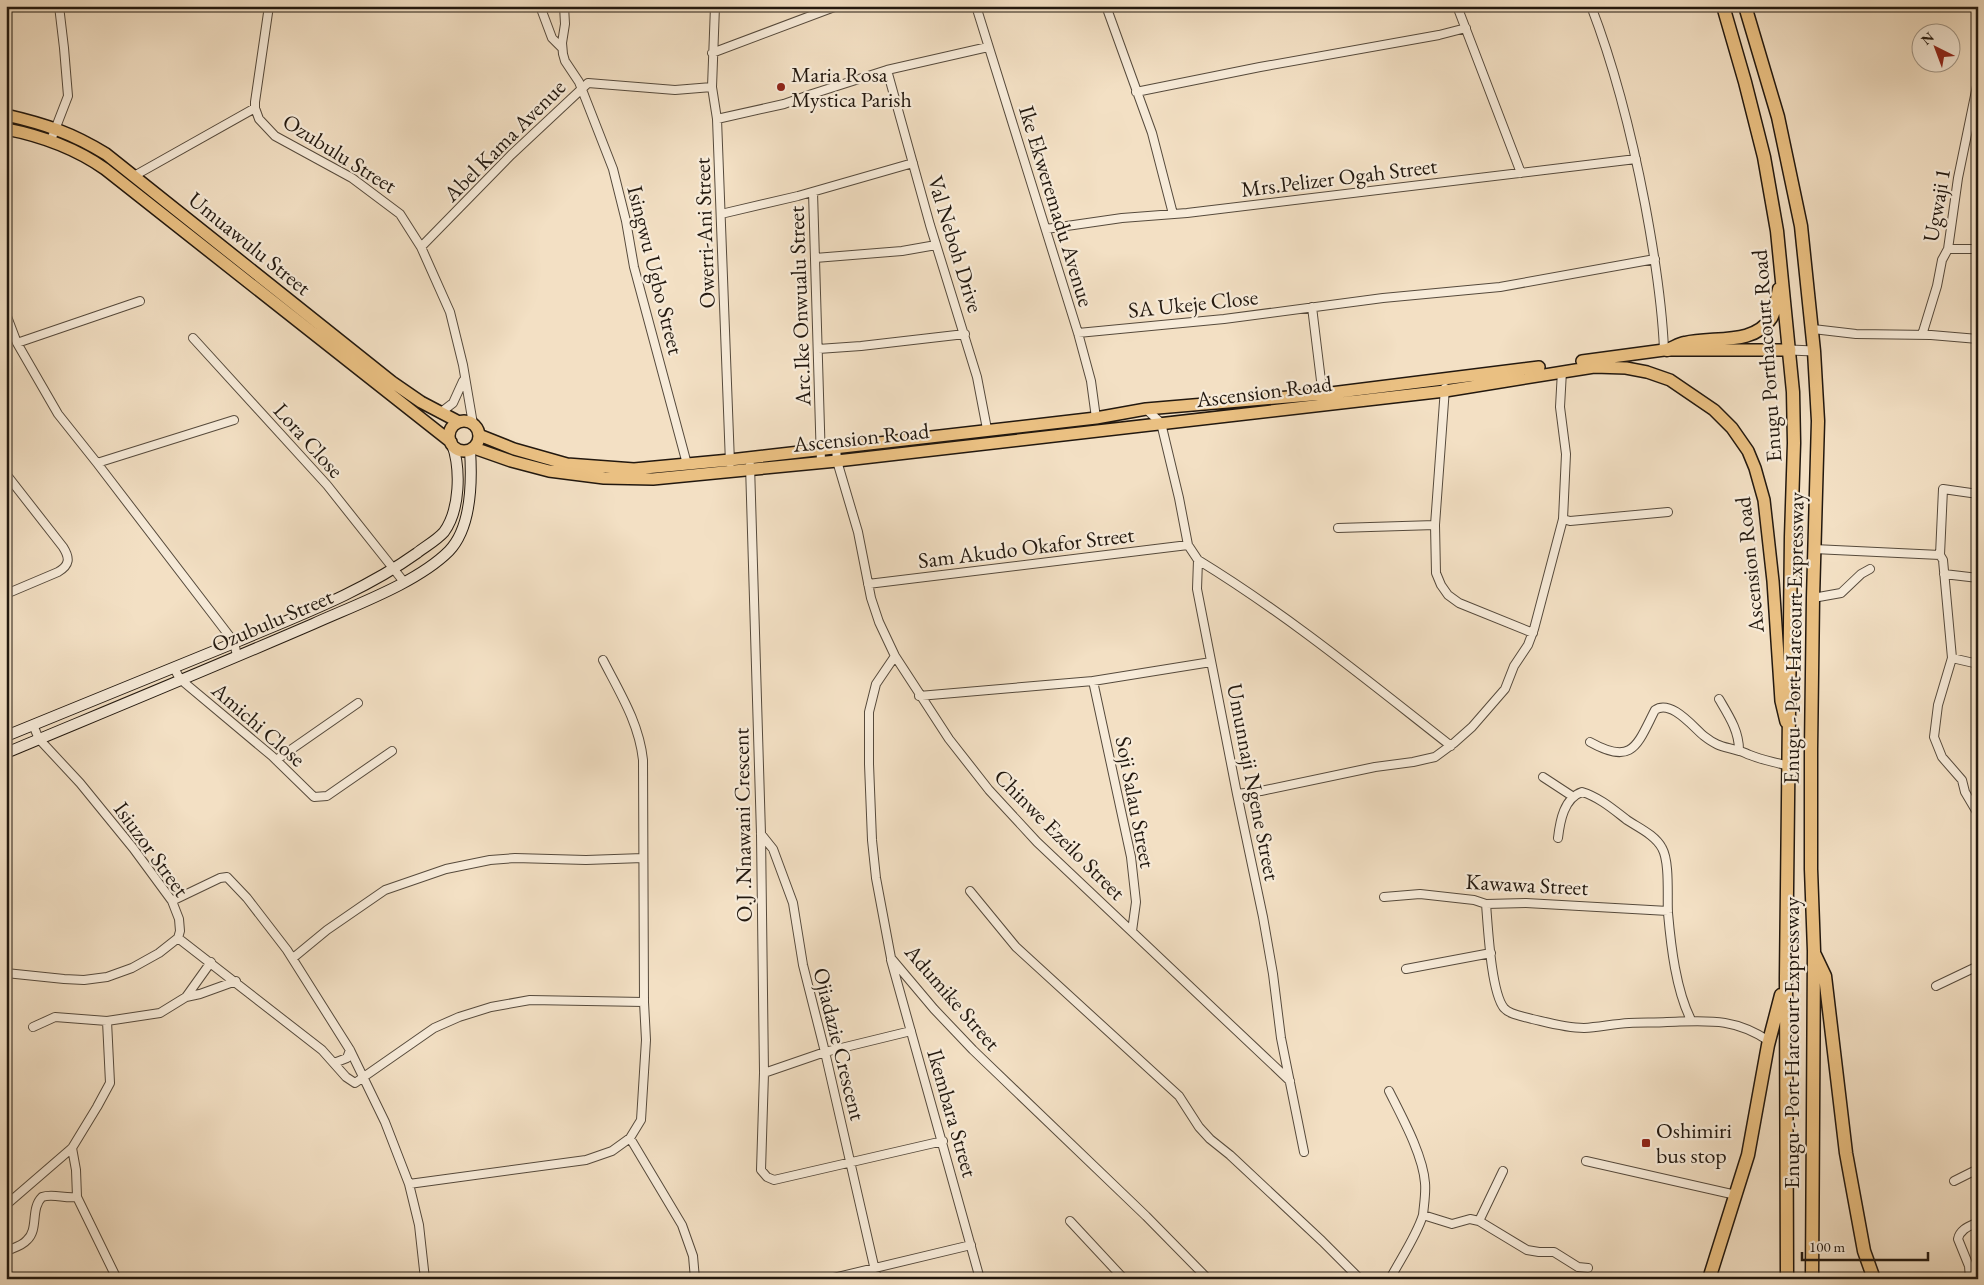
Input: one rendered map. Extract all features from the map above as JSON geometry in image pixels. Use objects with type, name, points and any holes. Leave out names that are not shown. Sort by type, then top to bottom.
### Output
[{"type":"highway","name":"Enugu Porthacourt Road","points":[[1723,6],[1746,82],[1764,157],[1777,231],[1790,350],[1794,443],[1791,536],[1786,978],[1787,1279]]},
{"type":"highway","name":"Enugu - Port Harcourt Expressway","points":[[1745,6],[1757,41],[1778,117],[1801,226],[1813,329],[1818,421],[1813,598],[1811,869],[1814,951],[1812,1279]]},
{"type":"highway","points":[[1666,350],[1685,343],[1748,335],[1760,329],[1771,319],[1777,304],[1782,269]]},
{"type":"highway","points":[[1814,951],[1824,976],[1846,1153],[1864,1251],[1874,1279]]},
{"type":"highway","points":[[1709,1279],[1748,1155],[1769,1041],[1786,978]]},
{"type":"main road","name":"Umuawulu Street","points":[[6,115],[55,127],[93,146],[134,176],[392,382],[440,413],[459,422]]},
{"type":"main road","name":"Umuawulu Street","points":[[6,129],[50,140],[79,153],[105,169],[451,443]]},
{"type":"main road","name":"Ascension Road","points":[[1444,386],[1666,350],[1790,350]]},
{"type":"main road","name":"Ascension Road","points":[[480,435],[514,449],[567,464],[634,469],[687,464],[730,466],[750,470],[1161,424],[1323,399],[1594,367],[1626,368],[1647,372],[1670,380],[1714,410],[1732,428],[1748,451],[1761,484],[1764,500],[1773,581],[1781,702],[1789,731]]},
{"type":"main road","name":"Ascension Road","points":[[472,449],[537,468],[604,478],[653,479],[730,466],[750,457],[1096,418],[1146,409],[1323,399]]},
{"type":"main road","points":[[464,421],[473,424],[480,435],[472,449],[462,451],[451,443],[450,430],[459,422],[464,421]]},
{"type":"main road","name":"Ozubulu Street","points":[[6,736],[319,608],[395,569],[439,537],[450,521],[459,483],[456,457],[451,443]]},
{"type":"main road","name":"Ozubulu Street","points":[[6,753],[353,606],[404,582],[437,561],[449,550],[459,536],[470,496],[472,449]]},
{"type":"street","points":[[50,140],[68,96],[58,6]]},
{"type":"street","name":"Ozubulu Street","points":[[269,6],[255,108],[263,125],[276,136],[352,178],[400,214],[421,247],[450,312],[473,424]]},
{"type":"street","name":"Isingwu Ugbo Street","points":[[540,6],[552,38],[562,48],[566,62],[581,87],[613,169],[626,221],[634,267],[687,464]]},
{"type":"street","points":[[562,48],[565,24],[564,6]]},
{"type":"street","name":"Owerri-Ani Street","points":[[715,6],[712,88],[717,119],[730,466]]},
{"type":"street","points":[[712,54],[837,6]]},
{"type":"street","name":"Ike Ekweremadu Avenue","points":[[976,6],[1078,332],[1091,381],[1096,418]]},
{"type":"street","points":[[1106,6],[1152,133],[1173,214]]},
{"type":"street","points":[[1457,6],[1521,174]]},
{"type":"street","points":[[1591,6],[1606,44],[1620,91],[1636,159],[1656,260],[1666,350]]},
{"type":"street","points":[[1136,92],[1260,67],[1439,35],[1466,28]]},
{"type":"street","points":[[717,119],[784,104],[888,70],[988,47]]},
{"type":"street","name":"Val Neboh Drive","points":[[888,70],[936,245],[977,377],[987,429]]},
{"type":"street","name":"Ugwaji 1","points":[[1922,334],[1938,286],[1942,260],[1948,249],[1958,178],[1978,81]]},
{"type":"street","name":"Abel Kama Avenue","points":[[421,247],[581,87],[592,82],[657,90],[712,88]]},
{"type":"street","points":[[134,176],[255,108]]},
{"type":"street","name":"Mrs.Pelizer Ogah Street","points":[[1046,229],[1122,218],[1173,214],[1636,159]]},
{"type":"street","points":[[720,214],[812,192],[913,163]]},
{"type":"street","name":"Arc.Ike Onwualu Street","points":[[812,192],[821,462]]},
{"type":"street","points":[[815,258],[902,251],[936,245]]},
{"type":"street","points":[[1948,249],[1978,249]]},
{"type":"street","name":"SA Ukeje Close","points":[[1078,332],[1224,319],[1384,298],[1500,287],[1656,260]]},
{"type":"street","points":[[17,344],[140,302]]},
{"type":"street","points":[[1312,307],[1323,399]]},
{"type":"street","points":[[6,314],[17,344],[58,414],[234,642],[237,656]]},
{"type":"street","points":[[1813,329],[1856,334],[1922,334],[1978,339]]},
{"type":"street","points":[[818,349],[965,334]]},
{"type":"street","name":"Lora Close","points":[[193,338],[327,485],[404,582]]},
{"type":"street","points":[[1790,350],[1814,351]]},
{"type":"street","points":[[1237,794],[1435,757],[1451,746],[1472,727],[1505,690],[1514,666],[1526,649],[1532,633],[1563,519],[1566,454],[1560,407],[1562,371]]},
{"type":"street","points":[[440,413],[453,403],[464,379]]},
{"type":"street","points":[[1444,386],[1435,525],[1436,573],[1448,595],[1460,603],[1532,633]]},
{"type":"street","points":[[1146,409],[1161,424],[1188,545],[1198,560],[1278,612],[1361,674],[1451,746]]},
{"type":"street","points":[[97,463],[234,420]]},
{"type":"street","name":"Chinwe Ezeilo Street","points":[[836,447],[837,461],[858,532],[876,614],[895,656],[919,696],[949,739],[989,790],[1037,842],[1290,1081]]},
{"type":"street","name":"O.J .Nnawani Crescent","points":[[750,457],[761,834],[764,1073],[761,1170],[766,1177],[774,1180],[850,1162]]},
{"type":"street","points":[[6,474],[63,547],[68,555],[68,560],[64,568],[58,572],[6,594]]},
{"type":"street","points":[[1978,494],[1943,489],[1940,555],[1943,560],[1952,658],[1938,705],[1934,737],[1942,757],[1962,780],[1965,792],[1978,814]]},
{"type":"street","points":[[1563,519],[1570,521],[1668,512]]},
{"type":"street","points":[[1338,528],[1435,525]]},
{"type":"street","name":"Sam Akudo Okafor Street","points":[[868,584],[1188,545]]},
{"type":"street","points":[[1814,549],[1940,555]]},
{"type":"street","name":"Umunnaji Ngene Street","points":[[1198,560],[1197,589],[1263,917],[1273,974],[1281,1038],[1304,1152]]},
{"type":"street","points":[[1813,598],[1841,593],[1861,574],[1870,569]]},
{"type":"street","points":[[1944,574],[1978,578]]},
{"type":"street","name":"Adumike Street","points":[[895,656],[876,684],[869,712],[868,764],[876,878],[891,958],[934,1009],[973,1050],[1146,1216],[1208,1279]]},
{"type":"street","points":[[1952,658],[1978,664]]},
{"type":"street","points":[[409,1184],[586,1160],[612,1151],[630,1138],[641,1120],[646,1040],[644,1002],[644,760],[641,740],[635,722],[603,660]]},
{"type":"street","points":[[919,696],[1092,681],[1212,662]]},
{"type":"street","points":[[174,668],[180,679]]},
{"type":"street","name":"Amichi Close","points":[[180,679],[276,760],[314,797],[327,796],[392,751]]},
{"type":"street","name":"Soji Salau Street","points":[[1092,681],[1131,857],[1136,902],[1132,931]]},
{"type":"street","points":[[1720,699],[1737,734],[1738,750]]},
{"type":"street","points":[[276,760],[358,703]]},
{"type":"street","points":[[1590,742],[1607,751],[1626,753],[1638,742],[1656,710],[1660,707],[1681,714],[1703,736],[1729,750],[1738,750],[1788,766]]},
{"type":"street","name":"Isiuzor Street","points":[[33,725],[39,739],[80,783],[133,848],[172,901],[179,919],[180,931],[178,938]]},
{"type":"street","points":[[1543,777],[1572,796]]},
{"type":"street","points":[[1558,838],[1559,824],[1572,796],[1582,792],[1616,810],[1655,839],[1663,849],[1669,890],[1668,911],[1679,984],[1684,1005],[1692,1020]]},
{"type":"street","name":"Ojiadazie Crescent","points":[[761,834],[773,849],[793,903],[803,965],[877,1279]]},
{"type":"street","points":[[293,958],[327,930],[385,890],[446,869],[490,860],[516,858],[586,860],[643,858]]},
{"type":"street","points":[[172,901],[220,878],[227,877],[247,898],[293,958],[350,1050],[385,1122],[409,1184],[419,1225],[425,1279]]},
{"type":"street","points":[[970,891],[1016,947],[1179,1096],[1199,1127],[1210,1139],[1230,1155],[1360,1279]]},
{"type":"street","name":"Kawawa Street","points":[[1384,898],[1420,894],[1474,900],[1486,904],[1526,903],[1668,911]]},
{"type":"street","points":[[1486,904],[1497,994],[1505,1009],[1512,1013],[1554,1025],[1582,1028],[1630,1023],[1692,1020],[1738,1025],[1755,1032],[1769,1041]]},
{"type":"street","points":[[6,973],[64,980],[107,977],[132,968],[158,953],[178,938],[315,1044],[351,1082],[355,1083],[434,1028],[492,1007],[530,1000],[644,1002]]},
{"type":"street","points":[[1406,969],[1491,953]]},
{"type":"street","name":"Ikembara Street","points":[[891,958],[980,1279]]},
{"type":"street","points":[[34,1027],[55,1017],[107,1021],[160,1014],[186,996],[211,962]]},
{"type":"street","points":[[1936,986],[1978,966]]},
{"type":"street","points":[[186,996],[200,994],[236,981]]},
{"type":"street","points":[[6,1205],[72,1148],[83,1133],[110,1083],[107,1021]]},
{"type":"street","points":[[764,1073],[825,1052],[911,1031]]},
{"type":"street","points":[[334,1063],[347,1058],[350,1050]]},
{"type":"street","points":[[1389,1091],[1408,1128],[1424,1174],[1425,1190],[1424,1215],[1418,1231],[1390,1279]]},
{"type":"street","points":[[630,1138],[682,1225],[694,1256],[695,1279]]},
{"type":"street","points":[[850,1162],[943,1141]]},
{"type":"street","points":[[72,1148],[76,1170],[77,1197],[117,1279]]},
{"type":"street","points":[[1586,1160],[1736,1195]]},
{"type":"street","points":[[1954,1181],[1978,1169]]},
{"type":"street","points":[[1479,1221],[1503,1171]]},
{"type":"street","points":[[6,1251],[24,1243],[32,1235],[36,1207],[42,1197],[48,1195],[68,1198],[77,1197]]},
{"type":"street","points":[[1424,1215],[1452,1224],[1470,1219],[1479,1221],[1527,1250],[1554,1252],[1578,1267],[1588,1268]]},
{"type":"street","points":[[1070,1221],[1124,1279]]},
{"type":"street","points":[[1970,1279],[1969,1266],[1958,1239],[1962,1230],[1978,1222]]},
{"type":"street","points":[[829,1279],[971,1246]]},
{"type":"place","name":"Maria Rosa Mystica Parish","points":[[781,87]]},
{"type":"place","name":"Oshimiri bus stop","points":[[1646,1143]]}]
